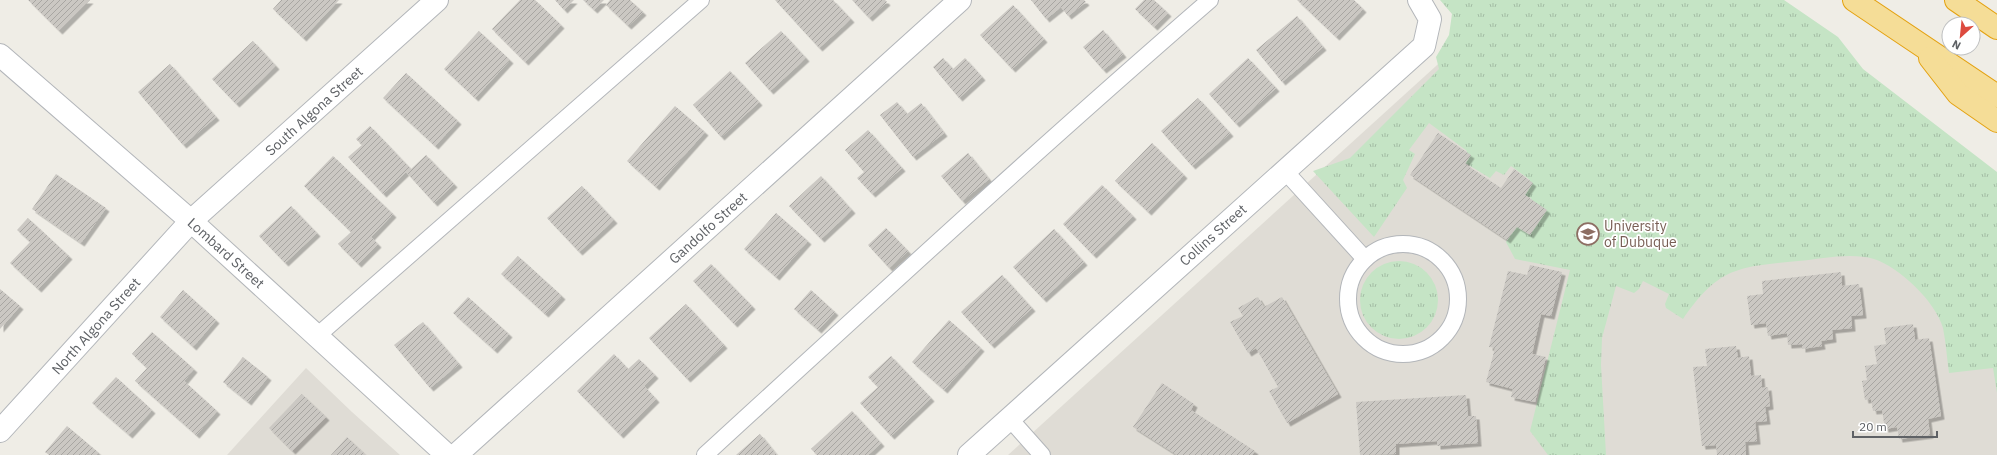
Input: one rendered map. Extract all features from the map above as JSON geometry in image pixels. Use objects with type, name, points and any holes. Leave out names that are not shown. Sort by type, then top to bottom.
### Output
[{"type":"highway","points":[[1854,0],[1997,96]]},
{"type":"highway","points":[[1956,0],[1997,28]]},
{"type":"highway","points":[[1916,41],[1958,94],[1997,122]]},
{"type":"street","name":"South Algona Street","points":[[191,221],[437,0]]},
{"type":"street","name":"Gandolfo Street","points":[[456,455],[960,0]]},
{"type":"street","name":"Collins Street","points":[[969,455],[1284,170],[1424,46],[1430,19],[1421,1]]},
{"type":"street","name":"Lombard Street","points":[[0,55],[191,221],[447,455]]},
{"type":"street","name":"North Algona Street","points":[[0,431],[191,221]]},
{"type":"lane","points":[[317,336],[701,0]]},
{"type":"lane","points":[[706,455],[928,250],[1119,79],[1210,0]]},
{"type":"lane","points":[[1284,170],[1365,259]]},
{"type":"lane","points":[[1400,244],[1419,246],[1436,254],[1450,268],[1458,285],[1459,304],[1454,323],[1443,338],[1428,349],[1411,355],[1393,354],[1375,347],[1362,337],[1353,322],[1348,305],[1348,288],[1352,278],[1365,259],[1381,248],[1400,244]]},
{"type":"lane","points":[[1010,419],[1042,455]]},
{"type":"shaded area","name":"University of Dubuque","points":[[1447,56],[1997,260],[1997,455],[1008,455]]},
{"type":"shaded area","points":[[306,368],[352,412],[400,455],[227,455]]},
{"type":"green space","points":[[1440,0],[1784,0],[1838,37],[1863,69],[1997,172],[1997,393],[1993,368],[1949,373],[1943,328],[1933,307],[1905,277],[1884,263],[1874,259],[1846,256],[1760,265],[1745,268],[1719,279],[1696,302],[1683,319],[1666,308],[1665,304],[1669,294],[1643,281],[1639,289],[1634,293],[1616,286],[1602,338],[1601,365],[1606,455],[1548,455],[1530,431],[1570,270],[1515,259],[1506,242],[1531,198],[1522,194],[1530,180],[1511,166],[1504,175],[1496,171],[1490,178],[1462,161],[1467,151],[1429,123],[1409,150],[1415,154],[1403,180],[1407,188],[1374,237],[1313,171],[1350,158],[1439,69],[1436,57],[1449,35],[1452,14]]},
{"type":"green space","points":[[1399,261],[1414,264],[1427,272],[1435,285],[1438,300],[1435,315],[1427,328],[1414,336],[1399,339],[1384,336],[1371,328],[1363,315],[1360,300],[1363,285],[1371,272],[1384,264]]},
{"type":"building","points":[[28,0],[90,0],[59,31]]},
{"type":"building","points":[[281,0],[339,0],[303,38],[273,9]]},
{"type":"building","points":[[520,0],[535,0],[561,25],[525,62],[492,29]]},
{"type":"building","points":[[555,0],[574,0],[564,10]]},
{"type":"building","points":[[583,0],[604,0],[594,10]]},
{"type":"building","points":[[610,0],[630,0],[643,12],[628,26],[606,5]]},
{"type":"building","points":[[775,0],[833,0],[851,19],[819,48]]},
{"type":"building","points":[[852,0],[885,0],[887,2],[869,18]]},
{"type":"building","points":[[1031,0],[1084,0],[1086,2],[1068,16],[1061,7],[1046,19]]},
{"type":"building","points":[[1144,0],[1154,0],[1168,13],[1154,27],[1135,9]]},
{"type":"building","points":[[1297,0],[1354,0],[1363,9],[1336,37]]},
{"type":"building","points":[[1013,5],[1044,39],[1012,69],[980,35]]},
{"type":"building","points":[[1297,16],[1323,47],[1282,82],[1256,50]]},
{"type":"building","points":[[1103,30],[1123,54],[1103,70],[1083,47]]},
{"type":"building","points":[[479,31],[510,60],[475,98],[444,69]]},
{"type":"building","points":[[781,31],[806,58],[770,91],[745,63]]},
{"type":"building","points":[[253,41],[276,66],[236,104],[212,79]]},
{"type":"building","points":[[943,58],[953,69],[965,58],[982,77],[959,98],[933,67]]},
{"type":"building","points":[[1248,58],[1276,88],[1236,124],[1209,94]]},
{"type":"building","points":[[170,64],[216,117],[183,145],[138,92]]},
{"type":"building","points":[[730,71],[759,102],[721,137],[693,105]]},
{"type":"building","points":[[406,73],[458,121],[435,146],[383,98]]},
{"type":"building","points":[[1198,98],[1230,133],[1192,166],[1161,131]]},
{"type":"building","points":[[897,102],[907,114],[921,103],[944,133],[913,157],[880,115]]},
{"type":"building","points":[[675,106],[705,132],[656,187],[627,161]]},
{"type":"building","points":[[370,126],[411,169],[426,155],[454,184],[434,203],[406,172],[383,194],[348,157],[362,145],[356,139]]},
{"type":"building","points":[[868,130],[902,168],[872,194],[857,178],[864,172],[845,150]]},
{"type":"building","points":[[1438,133],[1471,155],[1465,164],[1501,188],[1514,169],[1533,183],[1525,195],[1547,210],[1530,235],[1517,227],[1507,240],[1410,175]]},
{"type":"building","points":[[1152,143],[1184,175],[1148,212],[1115,181]]},
{"type":"building","points":[[968,153],[989,179],[962,201],[941,176]]},
{"type":"building","points":[[333,156],[393,214],[371,237],[378,244],[358,264],[338,244],[351,232],[304,186]]},
{"type":"building","points":[[56,174],[106,208],[81,243],[32,209]]},
{"type":"building","points":[[821,176],[852,210],[821,239],[789,206]]},
{"type":"building","points":[[1102,185],[1133,216],[1093,255],[1063,224]]},
{"type":"building","points":[[582,186],[614,220],[579,252],[547,218]]},
{"type":"building","points":[[291,206],[317,233],[285,263],[259,236]]},
{"type":"building","points":[[776,213],[808,241],[776,277],[744,249]]},
{"type":"building","points":[[28,218],[69,256],[38,289],[10,263],[30,242],[17,230]]},
{"type":"building","points":[[886,228],[908,251],[889,268],[868,245]]},
{"type":"building","points":[[1054,229],[1084,262],[1043,299],[1013,267]]},
{"type":"building","points":[[518,256],[562,296],[545,314],[501,274]]},
{"type":"building","points":[[711,264],[752,306],[734,324],[693,281]]},
{"type":"building","points":[[1530,265],[1562,272],[1551,316],[1541,314],[1532,354],[1546,357],[1535,402],[1511,397],[1513,389],[1486,382],[1495,348],[1489,347],[1508,271],[1527,275]]},
{"type":"building","points":[[1841,272],[1842,286],[1859,284],[1863,315],[1851,316],[1852,328],[1832,330],[1833,339],[1821,341],[1822,346],[1802,349],[1802,344],[1788,345],[1787,333],[1768,336],[1766,323],[1751,325],[1747,296],[1763,294],[1762,281]]},
{"type":"building","points":[[1002,275],[1032,308],[991,345],[961,312]]},
{"type":"building","points":[[0,289],[20,306],[0,329]]},
{"type":"building","points":[[183,290],[216,320],[193,347],[160,317]]},
{"type":"building","points":[[811,290],[835,312],[818,330],[794,309]]},
{"type":"building","points":[[468,297],[509,334],[494,350],[453,313]]},
{"type":"building","points":[[1258,297],[1264,307],[1282,297],[1338,394],[1287,423],[1269,391],[1278,387],[1256,348],[1248,353],[1230,322],[1243,316],[1238,308]]},
{"type":"building","points":[[686,304],[724,345],[687,379],[649,338]]},
{"type":"building","points":[[949,320],[981,348],[944,390],[912,362]]},
{"type":"building","points":[[423,322],[459,364],[430,388],[394,345]]},
{"type":"building","points":[[1913,324],[1915,340],[1929,338],[1941,416],[1928,419],[1930,435],[1899,439],[1897,427],[1885,429],[1882,410],[1873,411],[1871,399],[1865,400],[1862,381],[1867,380],[1865,366],[1877,364],[1874,346],[1886,344],[1884,328]]},
{"type":"building","points":[[152,332],[194,369],[184,381],[217,411],[196,435],[135,381],[147,368],[132,354]]},
{"type":"building","points":[[1736,346],[1738,358],[1749,356],[1751,376],[1761,375],[1762,388],[1768,387],[1770,406],[1765,407],[1767,421],[1755,422],[1757,441],[1745,442],[1746,455],[1717,455],[1716,445],[1702,446],[1693,367],[1707,366],[1705,349]]},
{"type":"building","points":[[614,354],[628,369],[639,359],[655,375],[644,386],[656,399],[620,435],[577,391]]},
{"type":"building","points":[[891,356],[931,398],[891,436],[860,403],[878,387],[868,377]]},
{"type":"building","points":[[243,357],[268,377],[248,402],[223,382]]},
{"type":"building","points":[[116,377],[152,410],[129,435],[92,403]]},
{"type":"building","points":[[1162,383],[1194,404],[1191,410],[1255,451],[1252,455],[1177,455],[1133,427]]},
{"type":"building","points":[[302,394],[326,417],[292,451],[269,428]]},
{"type":"building","points":[[1466,395],[1468,416],[1476,416],[1478,443],[1437,446],[1437,441],[1396,444],[1396,454],[1360,455],[1356,402]]},
{"type":"building","points":[[852,411],[881,443],[868,455],[817,455],[811,449]]},
{"type":"building","points":[[67,426],[99,453],[97,455],[49,455],[45,452]]},
{"type":"building","points":[[760,434],[777,455],[736,455]]},
{"type":"building","points":[[347,437],[366,455],[331,455]]},
{"type":"place","name":"University of Dubuque","points":[[1588,234]]}]
